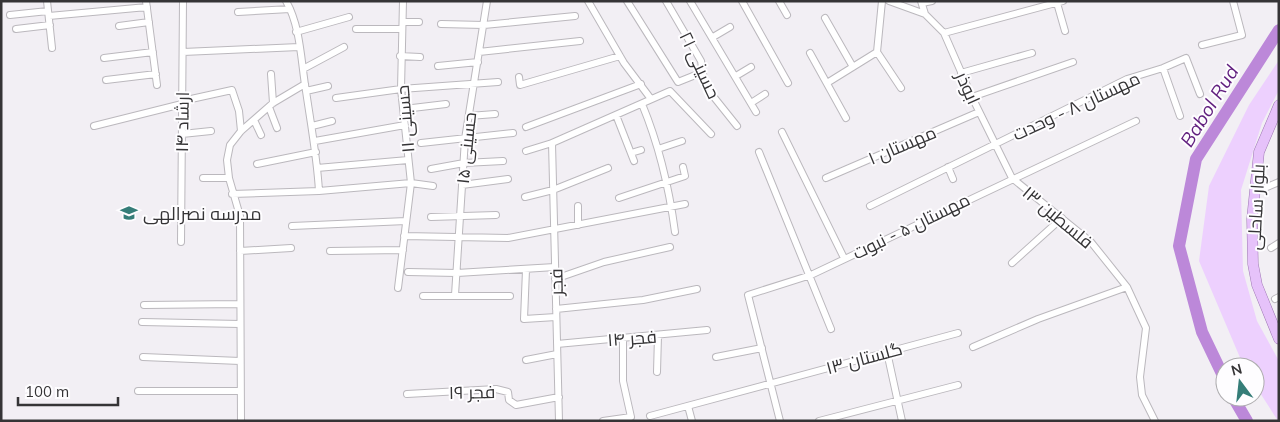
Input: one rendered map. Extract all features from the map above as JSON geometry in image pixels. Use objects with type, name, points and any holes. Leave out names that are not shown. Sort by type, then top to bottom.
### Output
[{"type":"main road","name":"بلوار ساحلی","points":[[1279,105],[1260,152],[1252,219],[1253,264],[1256,284],[1279,339]]},
{"type":"street","points":[[47,1],[52,48]]},
{"type":"street","name":"ارشاد ۱۴","points":[[181,242],[183,1]]},
{"type":"street","points":[[286,1],[296,32],[303,68],[315,140],[319,191]]},
{"type":"street","name":"حسینی ۱۱","points":[[398,288],[411,183],[401,88],[400,56],[403,1]]},
{"type":"street","name":"حسینی ۱۵","points":[[455,295],[465,139],[488,1]]},
{"type":"street","points":[[588,1],[620,56],[651,100]]},
{"type":"street","points":[[627,1],[678,82],[703,72]]},
{"type":"street","name":"حسینی ۲۱","points":[[666,1],[701,61],[705,86],[737,126]]},
{"type":"street","points":[[690,1],[756,112]]},
{"type":"street","points":[[742,1],[788,83]]},
{"type":"street","points":[[779,1],[787,15]]},
{"type":"street","points":[[882,1],[877,52],[901,88]]},
{"type":"street","points":[[889,1],[925,14]]},
{"type":"street","points":[[922,2],[932,1]]},
{"type":"street","points":[[1202,45],[1242,35],[1233,1]]},
{"type":"street","name":"ابوذر","points":[[922,2],[925,14],[944,34],[979,112],[1012,178]]},
{"type":"street","points":[[944,34],[1060,2],[1065,31]]},
{"type":"street","points":[[10,15],[49,14],[147,4],[157,85]]},
{"type":"street","points":[[238,12],[290,9]]},
{"type":"street","points":[[440,24],[484,25],[575,16]]},
{"type":"street","points":[[296,32],[349,17]]},
{"type":"street","points":[[825,18],[852,67]]},
{"type":"street","points":[[118,26],[149,22]]},
{"type":"street","points":[[356,29],[418,22]]},
{"type":"street","points":[[16,30],[50,25]]},
{"type":"street","points":[[713,37],[730,27]]},
{"type":"street","points":[[479,52],[580,41]]},
{"type":"street","points":[[183,52],[299,47]]},
{"type":"street","points":[[303,68],[344,47]]},
{"type":"street","points":[[104,58],[153,52]]},
{"type":"street","points":[[827,83],[877,52]]},
{"type":"street","points":[[810,53],[846,118]]},
{"type":"street","points":[[961,73],[1032,53]]},
{"type":"street","points":[[400,56],[420,57]]},
{"type":"street","points":[[519,77],[520,85],[620,56]]},
{"type":"street","name":"مهستان ۸ - وحدت","points":[[870,206],[1127,79],[1186,58],[1200,94]]},
{"type":"street","points":[[438,66],[478,62]]},
{"type":"street","points":[[972,97],[1073,62]]},
{"type":"street","points":[[736,76],[751,67]]},
{"type":"street","points":[[1162,68],[1180,116]]},
{"type":"street","points":[[106,80],[156,74]]},
{"type":"street","points":[[271,74],[271,105],[277,128]]},
{"type":"street","points":[[336,98],[401,88],[498,82]]},
{"type":"street","points":[[526,127],[641,84]]},
{"type":"street","points":[[240,421],[240,216],[232,194],[229,178],[227,160],[230,145],[241,131],[271,105],[305,87],[328,86]]},
{"type":"street","points":[[94,126],[232,90],[239,111],[241,131]]},
{"type":"street","points":[[526,151],[552,143],[670,91],[711,134]]},
{"type":"street","points":[[751,103],[766,94]]},
{"type":"street","points":[[404,109],[446,104]]},
{"type":"street","points":[[642,104],[658,149],[667,183],[675,232]]},
{"type":"street","name":"مهستان ۱","points":[[826,178],[979,112]]},
{"type":"street","points":[[469,116],[495,114]]},
{"type":"street","points":[[616,115],[634,161]]},
{"type":"street","points":[[254,120],[261,135]]},
{"type":"street","points":[[312,126],[332,121]]},
{"type":"street","name":"مهستان ۵ - نبوت","points":[[762,348],[748,295],[811,275],[1012,178],[1136,121]]},
{"type":"street","points":[[315,140],[405,125]]},
{"type":"street","points":[[182,134],[211,131]]},
{"type":"street","points":[[782,132],[844,258]]},
{"type":"street","points":[[421,143],[513,133]]},
{"type":"street","points":[[658,149],[682,141]]},
{"type":"street","name":"فجر","points":[[552,143],[559,421]]},
{"type":"street","points":[[631,154],[641,150]]},
{"type":"street","points":[[257,164],[316,152]]},
{"type":"street","points":[[759,152],[811,275],[831,329]]},
{"type":"street","points":[[317,168],[408,160]]},
{"type":"street","points":[[431,169],[464,163],[502,160]]},
{"type":"street","points":[[619,198],[684,176],[684,167]]},
{"type":"street","points":[[948,167],[953,179]]},
{"type":"street","points":[[525,197],[553,190],[608,168]]},
{"type":"street","points":[[203,178],[229,178]]},
{"type":"street","name":"فلسطین ۱۳","points":[[1012,178],[1091,242],[1127,287],[1146,328],[1140,376],[1142,395],[1155,421]]},
{"type":"street","points":[[462,185],[508,179]]},
{"type":"street","points":[[1267,187],[1279,182]]},
{"type":"street","points":[[232,194],[319,191],[411,183],[434,186]]},
{"type":"street","points":[[404,236],[508,238],[685,204]]},
{"type":"street","points":[[578,206],[578,225]]},
{"type":"street","points":[[431,217],[496,215]]},
{"type":"street","points":[[1012,263],[1062,218]]},
{"type":"street","points":[[292,226],[406,221]]},
{"type":"street","points":[[1271,248],[1279,243]]},
{"type":"street","points":[[556,279],[604,262],[670,247]]},
{"type":"street","points":[[240,251],[291,248]]},
{"type":"street","points":[[330,251],[403,250]]},
{"type":"street","points":[[408,272],[457,273],[555,267]]},
{"type":"street","points":[[526,270],[524,319],[556,317]]},
{"type":"street","points":[[973,347],[1038,320],[1127,287]]},
{"type":"street","points":[[556,309],[644,300],[697,289]]},
{"type":"street","points":[[422,296],[510,296]]},
{"type":"street","points":[[144,305],[240,304]]},
{"type":"street","points":[[142,322],[240,324]]},
{"type":"street","name":"فجر ۱۴","points":[[557,344],[707,330]]},
{"type":"street","name":"گلستان ۱۳","points":[[650,416],[958,333]]},
{"type":"street","points":[[657,372],[658,336]]},
{"type":"street","points":[[603,421],[631,417],[623,381],[623,338]]},
{"type":"street","points":[[716,357],[762,348],[780,421]]},
{"type":"street","points":[[887,352],[902,421]]},
{"type":"street","points":[[526,360],[558,354]]},
{"type":"street","points":[[142,357],[240,361]]},
{"type":"street","points":[[819,421],[958,385]]},
{"type":"street","name":"فجر ۱۹","points":[[407,394],[496,389],[508,392],[509,400],[516,405],[558,397]]},
{"type":"street","points":[[138,391],[240,391]]},
{"type":"street","points":[[688,406],[692,421]]},
{"type":"shaded area","points":[[1279,60],[1279,90],[1262,123],[1241,190],[1243,271],[1257,321],[1279,361],[1278,421],[1265,401],[1265,357],[1240,357],[1199,261],[1209,186],[1249,105]]},
{"type":"waterway","name":"Babol Rud","points":[[1215,359],[1202,332],[1179,246],[1196,159],[1279,30]]},
{"type":"waterway","name":"Babol Rud","points":[[1239,407],[1247,421]]},
{"type":"place","name":"مدرسه نصرالهی","points":[[129,213]]}]
